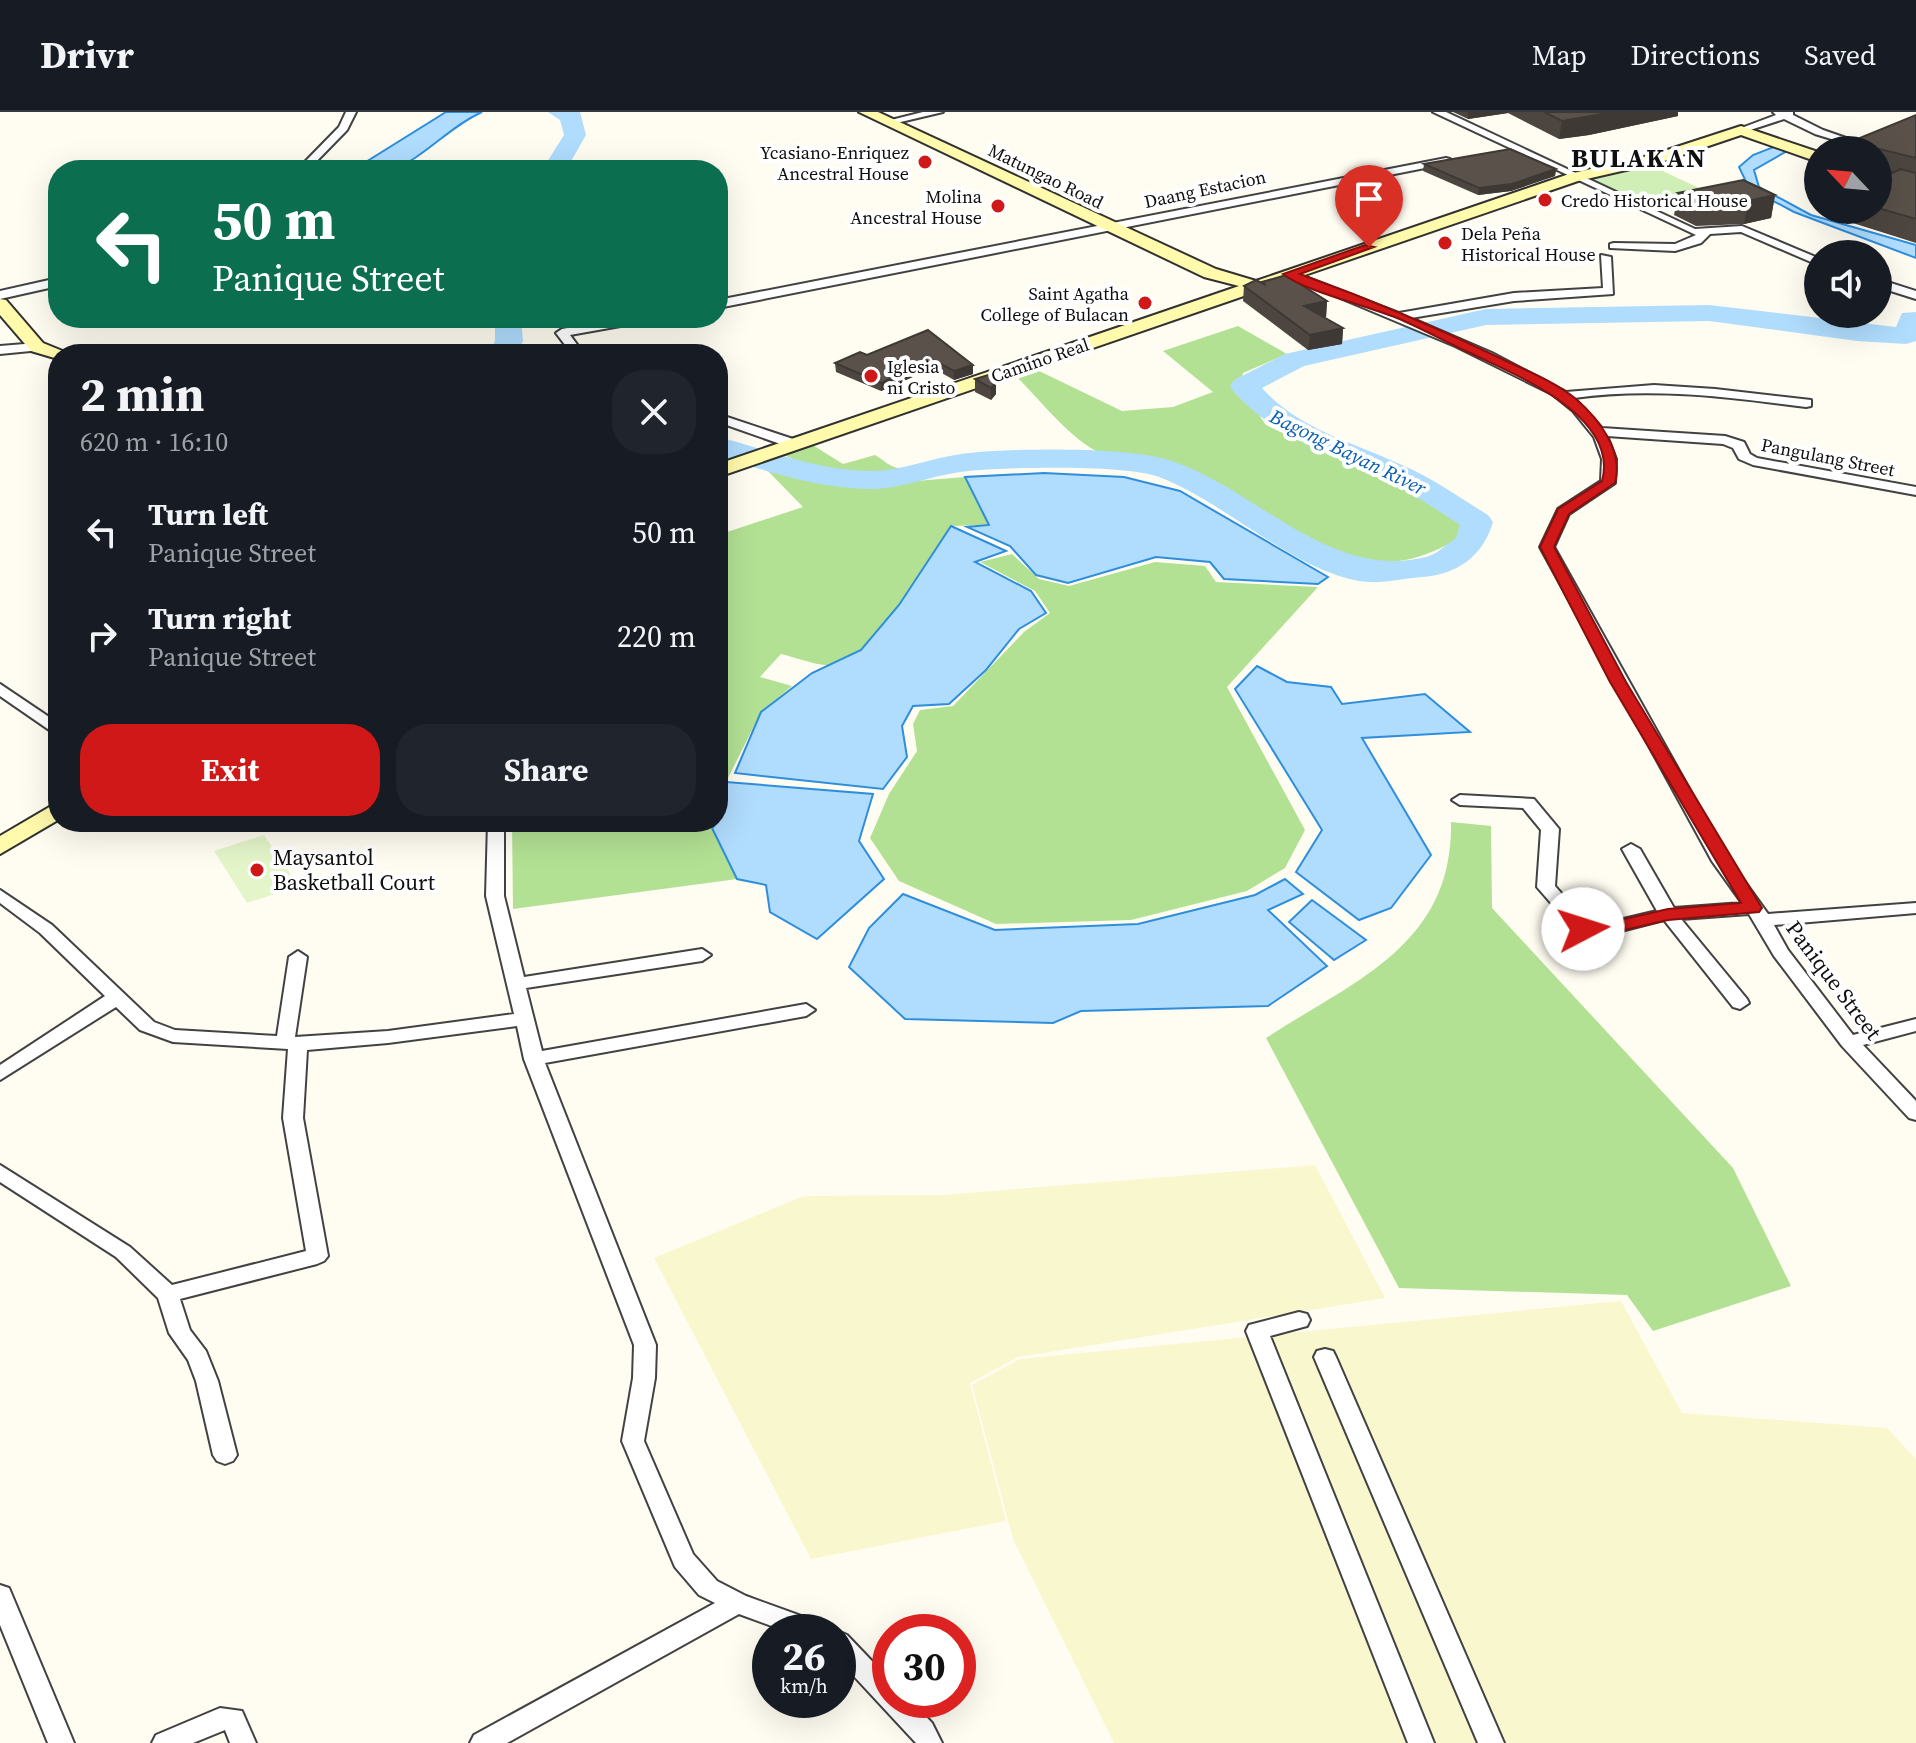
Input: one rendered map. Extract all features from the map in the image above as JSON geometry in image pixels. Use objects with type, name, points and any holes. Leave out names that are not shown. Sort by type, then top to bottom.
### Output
[{"type":"main road","name":"Matungao Road","points":[[866,112],[1107,227],[1210,273],[1253,285]]},
{"type":"main road","name":"Camino Real","points":[[728,467],[791,443],[1574,177],[1642,162],[1741,130]]},
{"type":"main road","points":[[1741,130],[1804,152]]},
{"type":"main road","name":"Camino Real","points":[[1574,177],[1581,168],[1624,155],[1685,138],[1717,137]]},
{"type":"main road","points":[[1624,155],[1642,162]]},
{"type":"main road","name":"Matungao Road","points":[[1210,273],[1226,295]]},
{"type":"main road","points":[[1,301],[15,323],[37,347],[48,350]]},
{"type":"main road","points":[[0,847],[48,816]]},
{"type":"street","points":[[312,160],[343,128],[351,112]]},
{"type":"street","points":[[888,122],[938,112]]},
{"type":"street","points":[[1438,112],[1693,232],[1742,229],[1804,256]]},
{"type":"street","points":[[1741,130],[1781,114],[1800,112]]},
{"type":"street","points":[[1781,114],[1830,136]]},
{"type":"street","points":[[1498,152],[1512,149]]},
{"type":"street","name":"Daang Estacion","points":[[728,302],[1456,159]]},
{"type":"street","points":[[1402,316],[1514,297],[1609,291],[1609,251],[1667,248],[1700,239],[1705,233]]},
{"type":"street","name":"Panique Street","points":[[1289,274],[1402,316],[1562,396],[1600,432],[1612,470],[1608,483],[1563,512],[1547,547],[1618,682],[1780,952],[1849,1042],[1915,1111]]},
{"type":"street","points":[[1,301],[48,285]]},
{"type":"street","points":[[1892,287],[1916,295]]},
{"type":"street","points":[[570,344],[562,333],[589,328]]},
{"type":"street","points":[[0,350],[37,347]]},
{"type":"street","points":[[1562,396],[1597,389],[1701,392],[1806,403]]},
{"type":"street","points":[[728,421],[791,443]]},
{"type":"street","name":"Pangulang Street","points":[[1600,432],[1725,440],[1739,445],[1744,456],[1753,461],[1916,491]]},
{"type":"street","points":[[0,689],[48,724]]},
{"type":"street","points":[[1460,800],[1528,803],[1550,829],[1546,887],[1583,929],[1594,932],[1668,914],[1916,908]]},
{"type":"street","points":[[496,832],[495,896],[534,1059],[645,1345],[644,1378],[633,1441],[684,1560],[708,1588],[767,1614]]},
{"type":"street","points":[[1631,849],[1668,914],[1740,1003]]},
{"type":"street","points":[[0,895],[46,929],[147,1026],[173,1036],[292,1043],[388,1037],[524,1019]]},
{"type":"street","points":[[514,984],[702,955]]},
{"type":"street","points":[[168,1294],[317,1256],[293,1118],[292,1043],[298,957]]},
{"type":"street","points":[[0,1074],[116,998]]},
{"type":"street","points":[[534,1059],[806,1010]]},
{"type":"street","points":[[1849,1042],[1916,1025]]},
{"type":"street","points":[[0,1172],[123,1252],[168,1294],[180,1333],[198,1357],[207,1381],[225,1455]]},
{"type":"street","points":[[1299,1320],[1257,1331],[1421,1743]]},
{"type":"street","points":[[1325,1357],[1491,1743]]},
{"type":"street","points":[[0,1595],[61,1743]]},
{"type":"street","points":[[483,1743],[737,1603]]},
{"type":"street","points":[[856,1661],[872,1679]]},
{"type":"street","points":[[910,1718],[923,1731],[929,1743]]},
{"type":"street","points":[[165,1743],[220,1719],[233,1719],[243,1743]]},
{"type":"shaded area","points":[[1315,1165],[1385,1298],[1018,1357],[970,1383],[1006,1521],[811,1559],[654,1258],[804,1196],[943,1195]]},
{"type":"shaded area","points":[[1621,1301],[1682,1413],[1887,1428],[1916,1459],[1916,1743],[1114,1743],[1013,1539],[972,1385],[1020,1359]]},
{"type":"green space","points":[[1652,166],[1712,194],[1651,208],[1592,180]]},
{"type":"green space","points":[[1238,326],[1287,354],[1243,373],[1239,386],[1266,425],[1317,449],[1403,481],[1463,520],[1461,538],[1430,552],[1398,561],[1375,561],[1350,555],[1298,532],[1193,472],[1159,460],[1112,457],[1096,451],[1064,426],[1016,376],[1035,369],[1122,411],[1173,407],[1213,392],[1163,351]]},
{"type":"green space","points":[[811,444],[843,464],[875,455],[898,468],[962,458],[1000,459],[872,477],[823,473],[784,455]]},
{"type":"green space","points":[[765,468],[819,479],[879,484],[965,477],[989,525],[951,526],[915,585],[883,628],[848,659],[824,665],[781,654],[760,677],[792,686],[761,712],[728,778],[728,532],[803,507]]},
{"type":"green space","points":[[1012,554],[1039,579],[1069,586],[1155,562],[1205,566],[1216,582],[1318,587],[1227,687],[1305,830],[1285,868],[1247,891],[1131,920],[996,924],[899,881],[870,838],[889,794],[917,751],[913,724],[920,710],[953,706],[1024,632],[1050,613],[1035,591],[980,562]]},
{"type":"green space","points":[[1451,822],[1491,826],[1492,908],[1733,1168],[1791,1286],[1653,1331],[1627,1295],[1399,1288],[1266,1038],[1364,977],[1393,954],[1417,929],[1435,899],[1447,864]]},
{"type":"green space","points":[[512,832],[715,832],[737,879],[513,909]]},
{"type":"green space","name":"Maysantol Basketball Court","points":[[264,835],[299,886],[247,903],[214,851]]},
{"type":"water","points":[[446,112],[482,112],[412,160],[369,160]]},
{"type":"water","points":[[1776,146],[1787,151],[1754,170],[1759,187],[1804,211],[1804,216],[1749,188],[1739,167],[1753,155]]},
{"type":"water","points":[[1826,224],[1842,224],[1916,245],[1916,258],[1892,249],[1892,240],[1868,240]]},
{"type":"water","points":[[1044,473],[1124,477],[1180,491],[1328,577],[1318,584],[1224,579],[1210,562],[1156,557],[1068,583],[1036,575],[1010,546],[967,527],[989,525],[965,477]]},
{"type":"water","points":[[951,526],[1006,551],[975,562],[1031,591],[1046,613],[1019,629],[986,670],[949,704],[913,706],[902,726],[907,757],[883,789],[735,773],[761,712],[812,673],[861,650],[899,605]]},
{"type":"water","points":[[1257,666],[1287,682],[1331,687],[1342,704],[1425,694],[1470,732],[1362,738],[1431,855],[1391,908],[1359,920],[1296,872],[1322,830],[1235,689]]},
{"type":"water","points":[[728,782],[873,794],[859,841],[884,879],[817,939],[770,912],[766,885],[737,879],[714,832],[728,832]]},
{"type":"water","points":[[1285,879],[1303,894],[1268,910],[1327,966],[1268,1006],[1081,1011],[1053,1023],[905,1019],[849,967],[869,928],[903,894],[995,930],[1138,924],[1255,895]]},
{"type":"water","points":[[1312,900],[1366,940],[1334,960],[1289,922]]},
{"type":"building","points":[[1544,112],[1614,112],[1562,121]]},
{"type":"building","points":[[1916,115],[1916,158],[1892,152],[1892,136],[1865,136]]},
{"type":"building","points":[[1510,149],[1556,169],[1512,184],[1479,188],[1424,164]]},
{"type":"building","points":[[1901,169],[1916,173],[1916,219],[1892,212],[1892,173]]},
{"type":"building","points":[[1743,180],[1775,195],[1748,201],[1700,204],[1678,193]]},
{"type":"building","points":[[1286,275],[1327,301],[1304,306],[1343,328],[1310,335],[1244,286],[1256,280],[1266,285],[1262,282]]},
{"type":"building","points":[[928,330],[973,365],[954,371],[933,360],[881,383],[835,363],[860,352],[867,355]]},
{"type":"building","points":[[988,375],[996,382],[991,388],[975,379]]},
{"type":"waterway","name":"Bagong Bayan River","points":[[559,112],[571,116],[575,135],[560,160]]},
{"type":"waterway","name":"Bagong Bayan River","points":[[728,449],[813,476],[874,480],[962,463],[1083,460],[1161,467],[1212,489],[1323,558],[1368,572],[1436,566],[1471,543],[1477,522],[1414,482],[1302,434],[1262,406],[1244,386],[1295,360],[1486,317],[1709,313],[1857,333],[1906,336],[1912,319],[1916,320]]},
{"type":"waterway","name":"Bagong Bayan River","points":[[508,328],[508,344]]},
{"type":"place","name":"Ycasiano-Enriquez Ancestral House","points":[[925,162]]},
{"type":"place","name":"Credo Historical House","points":[[1545,200]]},
{"type":"place","name":"Molina Ancestral House","points":[[998,206]]},
{"type":"place","name":"Dela Peña Historical House","points":[[1445,243]]},
{"type":"place","name":"Saint Agatha College of Bulacan","points":[[1145,303]]},
{"type":"place","name":"Iglesia ni Cristo","points":[[871,376]]},
{"type":"place","name":"Maysantol Basketball Court","points":[[257,870]]},
{"type":"district","name":"BULAKAN","points":[[1639,158]]},
{"type":"route","points":[[1369,247],[1289,274],[1402,316],[1537,380],[1570,401],[1600,432],[1612,470],[1608,483],[1563,512],[1547,547],[1618,682],[1721,861],[1753,908],[1668,914],[1594,932],[1583,929]]}]
